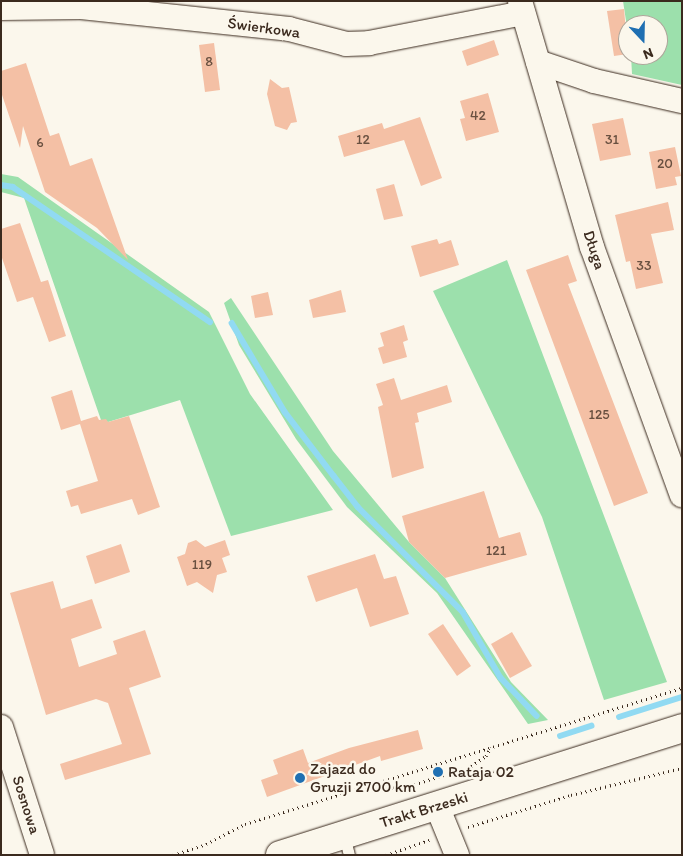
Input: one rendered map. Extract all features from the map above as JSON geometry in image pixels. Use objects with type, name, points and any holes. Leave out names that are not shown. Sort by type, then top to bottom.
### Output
[{"type":"main road","name":"Trakt Brzeski","points":[[280,855],[346,845],[437,806],[682,728]]},
{"type":"street","name":"Świerkowa","points":[[1,8],[80,4],[289,29],[346,44],[369,43],[522,7]]},
{"type":"street","name":"Długa","points":[[522,7],[592,247],[682,495]]},
{"type":"street","points":[[538,62],[594,81],[682,101]]},
{"type":"street","name":"Sosnowa","points":[[1,727],[42,855]]},
{"type":"street","points":[[437,806],[457,855]]},
{"type":"path","points":[[173,855],[206,844],[246,824],[682,688]]},
{"type":"path","points":[[373,784],[400,789],[482,761],[491,747]]},
{"type":"path","points":[[386,855],[449,833],[571,796],[682,768]]},
{"type":"green space","points":[[623,1],[682,1],[682,85],[632,74],[632,65],[668,65],[668,15],[625,15]]},
{"type":"green space","points":[[1,174],[18,177],[209,312],[250,394],[333,510],[231,536],[180,400],[108,422],[101,420],[24,198],[1,192]]},
{"type":"green space","points":[[507,260],[667,682],[604,700],[542,517],[433,291]]},
{"type":"green space","points":[[231,298],[333,451],[409,542],[445,578],[511,682],[548,720],[528,724],[437,593],[347,507],[296,439],[239,345],[224,303]]},
{"type":"building","points":[[624,9],[625,15],[618,15],[618,55],[614,56],[607,11]]},
{"type":"building","points":[[494,40],[499,55],[467,66],[462,51]]},
{"type":"building","points":[[214,43],[220,90],[205,92],[199,45]]},
{"type":"building","points":[[26,63],[50,136],[59,133],[70,166],[92,158],[128,260],[97,228],[45,192],[23,126],[20,148],[1,92],[1,71]]},
{"type":"building","points":[[270,79],[282,88],[289,87],[297,122],[291,123],[287,130],[275,126],[267,94]]},
{"type":"building","points":[[488,93],[499,132],[466,141],[460,119],[465,118],[460,101]]},
{"type":"building","points":[[420,117],[442,178],[421,186],[404,140],[344,157],[338,136],[382,123],[384,129]]},
{"type":"building","points":[[623,118],[631,155],[600,161],[592,124]]},
{"type":"building","points":[[675,147],[681,176],[675,177],[677,185],[656,189],[649,152]]},
{"type":"building","points":[[394,184],[403,216],[384,220],[376,189]]},
{"type":"building","points":[[668,202],[674,230],[651,234],[663,283],[636,289],[630,261],[626,262],[615,215]]},
{"type":"building","points":[[20,223],[41,282],[48,280],[66,336],[49,342],[33,297],[17,302],[1,255],[1,229]]},
{"type":"building","points":[[437,239],[439,244],[451,240],[459,265],[420,277],[411,246]]},
{"type":"building","points":[[568,255],[577,281],[568,284],[648,493],[614,506],[526,270]]},
{"type":"building","points":[[341,290],[346,312],[313,318],[309,300]]},
{"type":"building","points":[[268,292],[273,315],[255,318],[251,296]]},
{"type":"building","points":[[404,325],[408,340],[403,342],[407,357],[383,364],[378,348],[384,346],[380,333]]},
{"type":"building","points":[[394,378],[401,400],[447,385],[452,402],[417,413],[419,422],[415,423],[424,468],[392,478],[378,407],[383,405],[376,384]]},
{"type":"building","points":[[72,390],[81,421],[97,416],[99,420],[106,419],[108,422],[129,416],[160,507],[138,515],[132,499],[81,514],[78,505],[71,507],[66,491],[98,481],[80,424],[61,430],[51,397]]},
{"type":"building","points":[[484,491],[499,538],[520,532],[527,555],[445,578],[409,542],[402,516]]},
{"type":"building","points":[[196,540],[205,547],[225,540],[230,555],[222,558],[227,572],[217,575],[213,593],[197,582],[187,586],[177,557],[185,554],[188,543]]},
{"type":"building","points":[[121,544],[130,572],[95,584],[86,556]]},
{"type":"building","points":[[375,554],[384,579],[396,576],[409,614],[370,627],[357,588],[316,602],[307,576]]},
{"type":"building","points":[[53,581],[61,609],[92,599],[102,628],[71,639],[79,667],[117,654],[113,641],[145,630],[161,677],[129,688],[151,754],[65,780],[60,764],[122,744],[108,703],[96,699],[46,715],[10,593]]},
{"type":"building","points":[[443,624],[471,666],[457,676],[428,634]]},
{"type":"building","points":[[512,632],[532,666],[510,678],[491,644]]},
{"type":"building","points":[[418,730],[423,749],[381,761],[380,756],[267,797],[261,780],[278,774],[273,760],[303,749],[308,763],[349,748]]},
{"type":"waterway","points":[[1,185],[13,187],[210,322]]},
{"type":"waterway","points":[[232,323],[285,412],[358,507],[463,612],[501,678],[537,716]]},
{"type":"waterway","points":[[619,717],[682,697]]},
{"type":"waterway","points":[[560,736],[591,726]]},
{"type":"place","name":"Rataja 02","points":[[438,772]]},
{"type":"place","name":"Zajazd do Gruzji 2700 km","points":[[300,778]]}]
